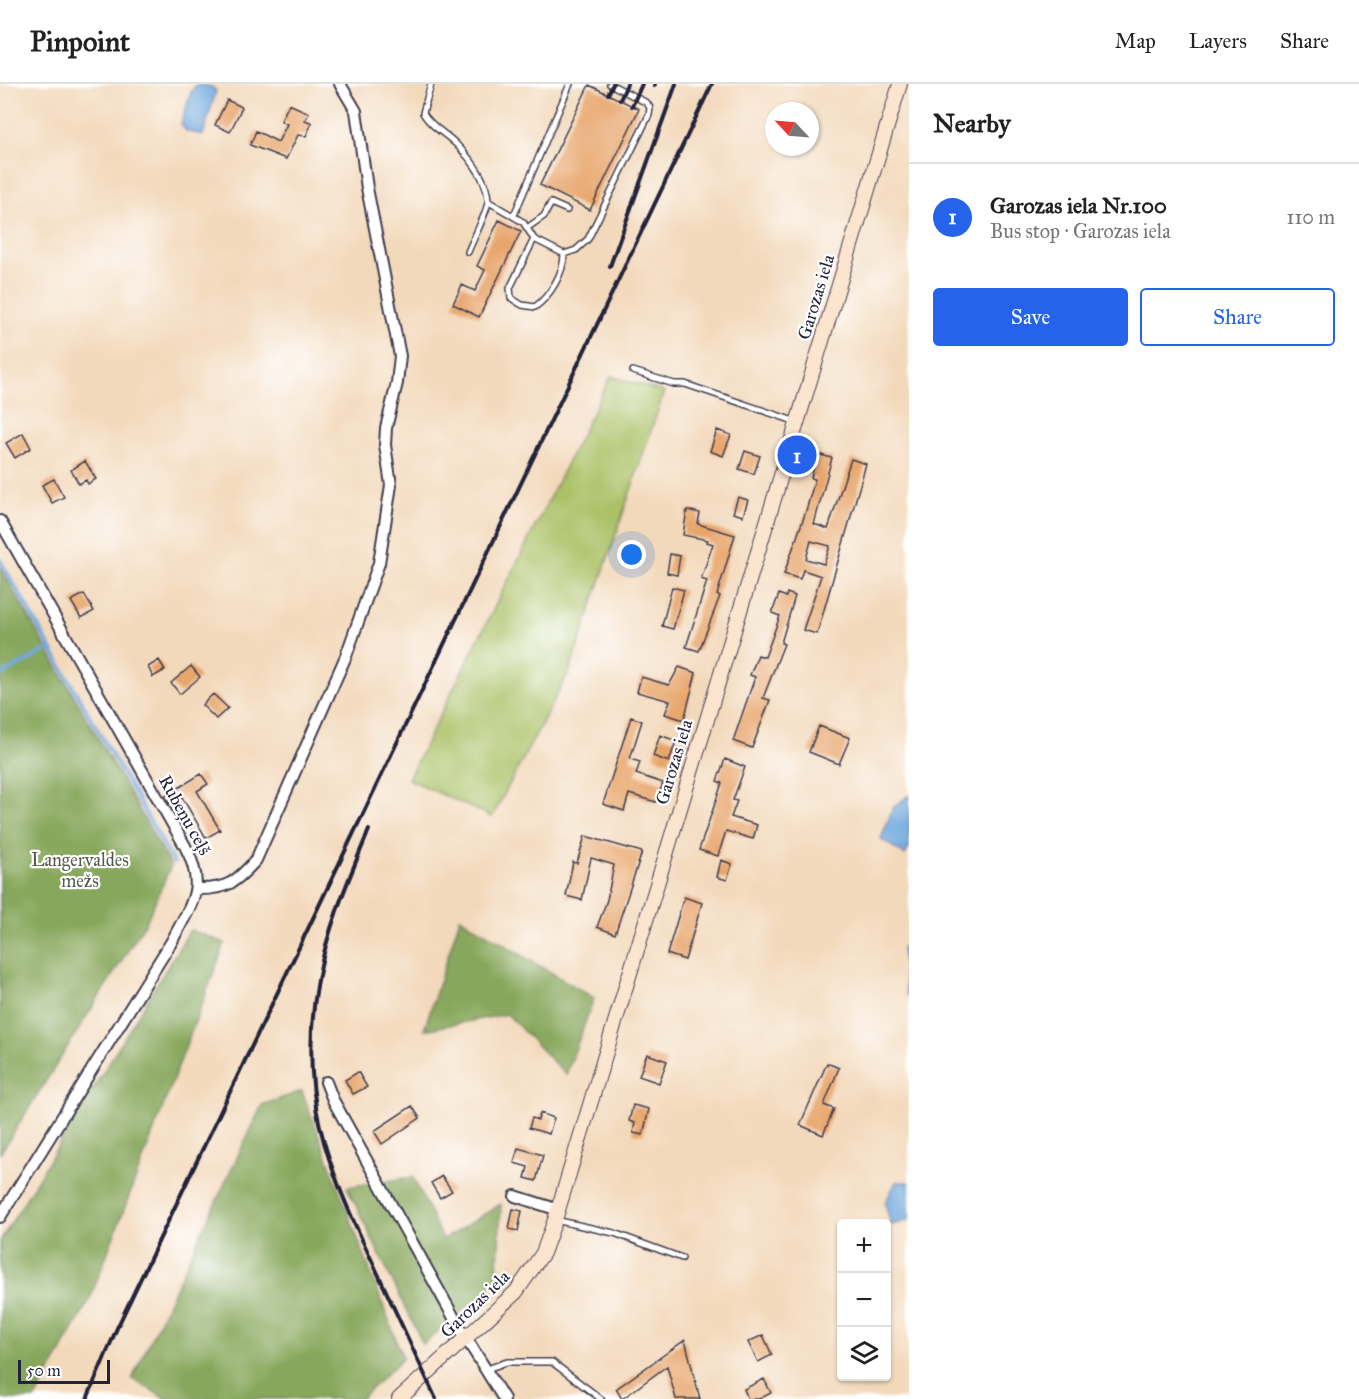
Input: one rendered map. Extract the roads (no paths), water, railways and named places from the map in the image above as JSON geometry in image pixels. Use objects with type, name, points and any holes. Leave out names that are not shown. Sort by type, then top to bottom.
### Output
[{"type":"main road","name":"Garozas iela","points":[[399,1399],[496,1312],[529,1276],[543,1253],[557,1215],[900,84]]},
{"type":"street","points":[[196,889],[215,890],[228,885],[241,877],[256,860],[346,656],[379,563],[391,485],[385,445],[386,428],[397,383],[400,356],[367,188],[356,111],[340,84]]},
{"type":"street","name":"Rubeņu ceļš","points":[[0,521],[185,846],[195,866],[196,889],[190,907],[172,941],[0,1217]]},
{"type":"street","points":[[326,1082],[333,1100],[466,1339],[504,1399]]},
{"type":"street","points":[[515,1196],[557,1215]]},
{"type":"lane","points":[[431,84],[423,112],[428,123],[456,144],[469,160],[483,179],[489,202],[468,252]]},
{"type":"lane","points":[[514,215],[570,84]]},
{"type":"lane","points":[[489,202],[514,215],[534,239],[564,254],[576,250],[588,239],[649,115],[650,108],[647,103],[610,84]]},
{"type":"lane","points":[[527,228],[544,216],[551,203],[567,210]]},
{"type":"lane","points":[[534,239],[510,288],[511,298],[522,305],[534,307],[544,300],[564,265],[564,254]]},
{"type":"lane","points":[[633,371],[674,384],[685,384],[797,422]]},
{"type":"lane","points":[[557,1215],[682,1258]]},
{"type":"lane","points":[[487,1369],[507,1362],[552,1362],[601,1399]]},
{"type":"water","points":[[197,84],[212,87],[216,91],[203,135],[186,131],[181,124],[191,92]]},
{"type":"water","points":[[909,795],[909,848],[905,855],[881,839],[893,808]]},
{"type":"water","points":[[909,942],[909,995],[906,995],[902,948]]},
{"type":"water","points":[[896,1182],[909,1182],[909,1220],[891,1225],[885,1203]]},
{"type":"waterway","points":[[0,560],[174,863]]},
{"type":"waterway","points":[[0,676],[50,648]]},
{"type":"railway","points":[[608,94],[613,84]]},
{"type":"railway","points":[[620,100],[627,84]]},
{"type":"railway","points":[[632,106],[642,84]]},
{"type":"railway","points":[[610,266],[676,84]]},
{"type":"railway","points":[[87,1399],[117,1328],[712,84]]},
{"type":"railway","points":[[369,830],[339,904],[318,980],[312,1021],[311,1058],[314,1093],[329,1160],[342,1193],[436,1399]]},
{"type":"place","name":"Garozas iela Nr.100","points":[[797,455]]},
{"type":"park label","name":"Langervaldes mežs","points":[[80,870]]}]
